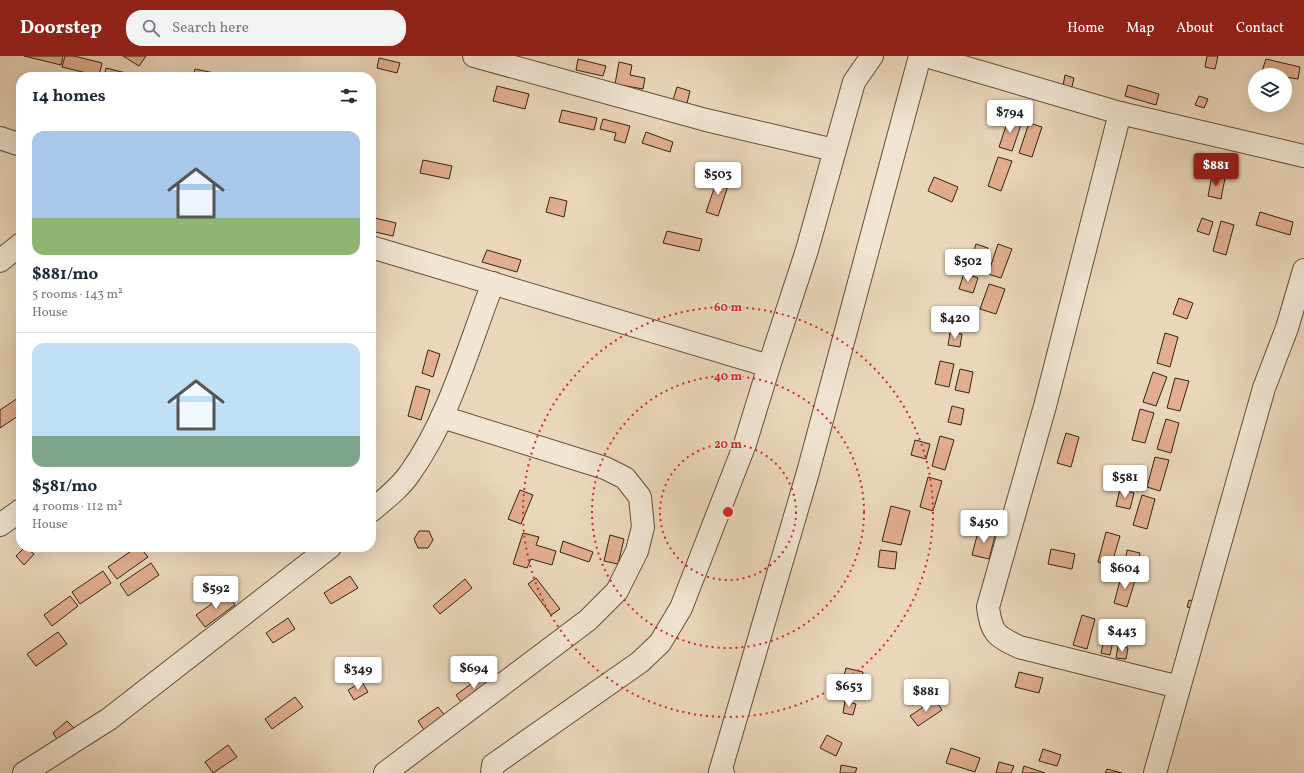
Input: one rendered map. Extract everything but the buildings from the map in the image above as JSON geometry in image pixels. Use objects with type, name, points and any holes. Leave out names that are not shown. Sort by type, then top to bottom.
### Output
[{"type":"street","points":[[474,56],[706,120],[834,150]]},
{"type":"street","points":[[492,773],[494,765],[640,662],[660,643],[682,608],[745,444],[807,250],[854,82],[872,56]]},
{"type":"street","points":[[723,773],[720,772],[808,472],[920,56]]},
{"type":"street","points":[[926,56],[1120,113],[1304,156]]},
{"type":"street","points":[[1120,113],[1045,406],[988,607],[990,624],[995,632],[1003,640],[1019,647],[1179,688]]},
{"type":"street","points":[[0,138],[16,143]]},
{"type":"street","points":[[0,261],[16,248]]},
{"type":"street","points":[[376,248],[769,366]]},
{"type":"street","points":[[1155,773],[1264,388],[1287,328],[1304,270]]},
{"type":"street","points":[[376,507],[395,490],[410,473],[442,417],[493,283]]},
{"type":"street","points":[[385,773],[588,620],[617,591],[637,551],[643,527],[640,497],[625,478],[605,468],[442,417]]},
{"type":"street","points":[[0,525],[16,514]]},
{"type":"street","points":[[24,773],[109,719],[324,552]]}]
